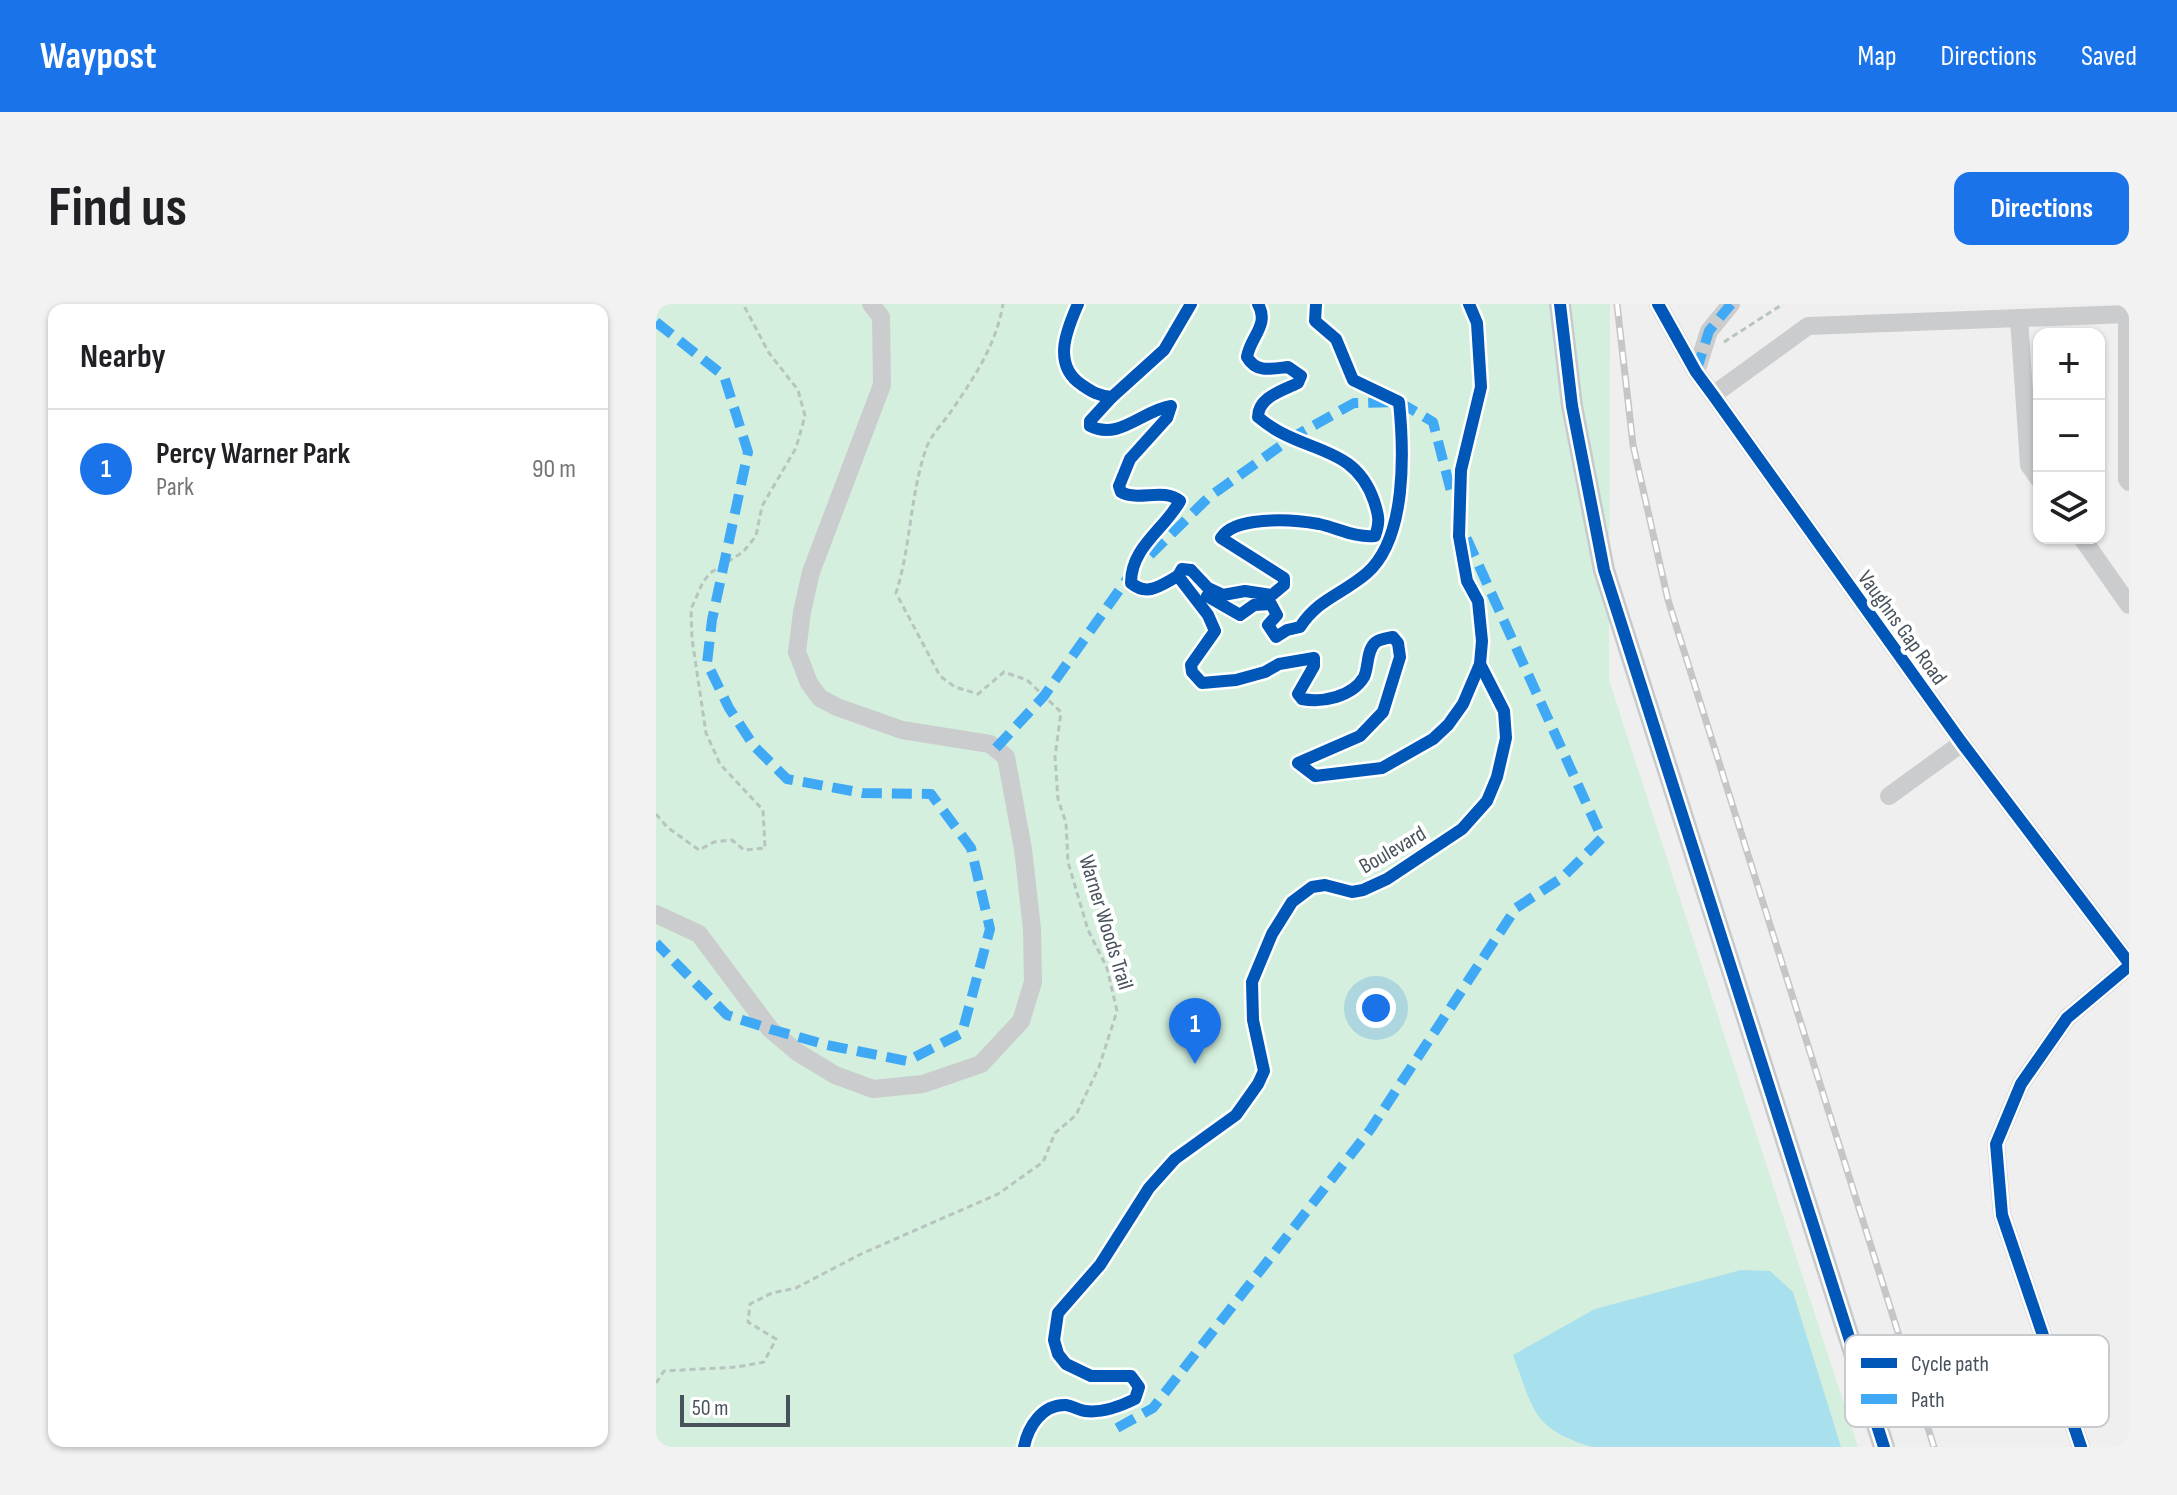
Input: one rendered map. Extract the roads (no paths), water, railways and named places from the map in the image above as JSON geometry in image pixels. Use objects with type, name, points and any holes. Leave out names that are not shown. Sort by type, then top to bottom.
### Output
[{"type":"main road","points":[[1560,304],[1572,406],[1604,570],[1848,1335]]},
{"type":"main road","points":[[1878,1427],[1884,1447]]},
{"type":"street","points":[[656,914],[699,934],[770,1029],[797,1052],[835,1075],[873,1089],[923,1084],[981,1064],[1021,1021],[1033,982],[1032,929],[1023,849],[1006,757],[990,744],[902,730],[837,707],[820,698],[809,683],[797,652],[811,572],[882,385],[881,317],[871,304]]},
{"type":"street","name":"Vaughns Gap Road","points":[[1658,304],[1696,372],[1962,743],[2129,964]]},
{"type":"street","points":[[1696,372],[1709,331],[1731,304]]},
{"type":"street","points":[[1713,395],[1808,326],[2128,314],[2129,482]]},
{"type":"street","points":[[2019,318],[2029,465],[2034,472]]},
{"type":"street","points":[[2086,544],[2129,605]]},
{"type":"street","points":[[1889,796],[1962,743]]},
{"type":"street","points":[[2043,1335],[2002,1215],[1996,1144],[2021,1084],[2067,1018],[2129,964]]},
{"type":"street","points":[[2074,1427],[2081,1447]]},
{"type":"water","points":[[1741,1270],[1770,1271],[1793,1292],[1841,1447],[1592,1447],[1557,1432],[1538,1414],[1513,1355],[1595,1309]]},
{"type":"railway","points":[[1617,304],[1633,445],[1668,600],[1899,1335]]},
{"type":"railway","points":[[1928,1427],[1934,1447]]},
{"type":"place","name":"Percy Warner Park","points":[[1195,1064]]}]
